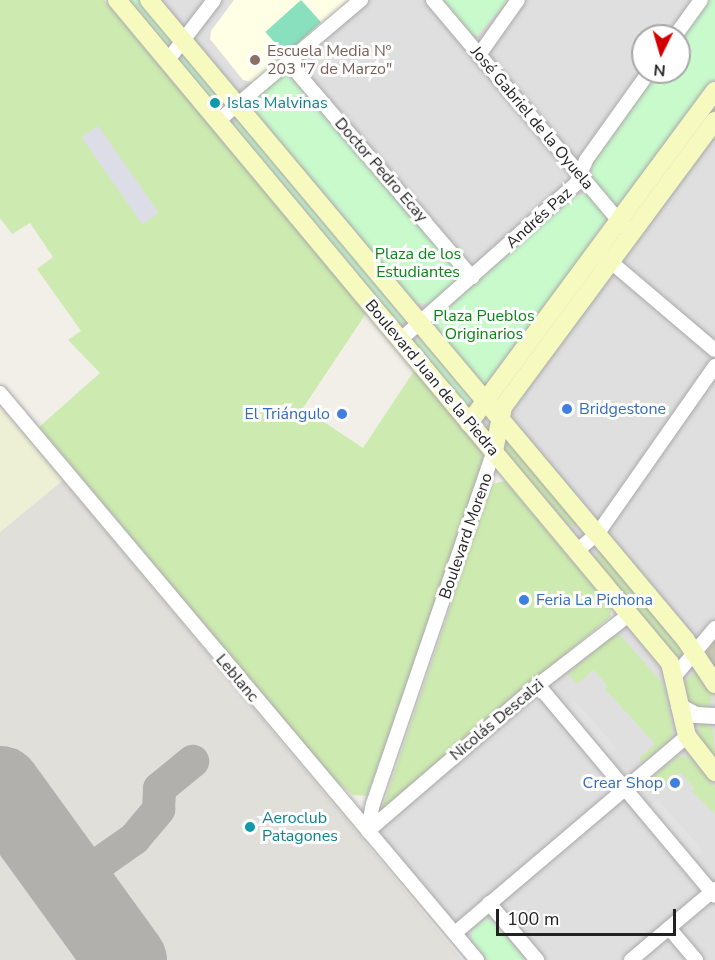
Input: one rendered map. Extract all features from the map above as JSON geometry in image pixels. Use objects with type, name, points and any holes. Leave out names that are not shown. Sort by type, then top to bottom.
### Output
[{"type":"main road","name":"Boulevard Juan de la Piedra","points":[[117,0],[469,423],[579,549],[670,663],[687,736],[715,772]]},
{"type":"main road","name":"Boulevard Juan de la Piedra","points":[[149,0],[239,104],[597,533],[696,654],[715,684]]},
{"type":"main road","name":"Boulevard Moreno","points":[[626,227],[715,91]]},
{"type":"main road","name":"Boulevard Moreno","points":[[469,423],[485,399],[715,121]]},
{"type":"main road","name":"Boulevard Moreno","points":[[494,451],[500,416],[604,256]]},
{"type":"street","points":[[168,60],[214,0]]},
{"type":"street","points":[[218,122],[361,0]]},
{"type":"street","name":"José Gabriel de la Oyuela","points":[[433,0],[626,227]]},
{"type":"street","points":[[479,55],[518,0]]},
{"type":"street","points":[[684,24],[701,0]]},
{"type":"street","name":"Doctor Pedro Ecay","points":[[289,63],[472,277]]},
{"type":"street","name":"Andrés Paz","points":[[400,340],[581,176],[586,160],[640,84]]},
{"type":"street","points":[[604,256],[715,350]]},
{"type":"street","points":[[579,549],[597,533],[715,366]]},
{"type":"street","name":"Leblanc","points":[[0,393],[477,960]]},
{"type":"street","name":"Boulevard Moreno","points":[[368,831],[373,804],[494,451]]},
{"type":"street","name":"Nicolás Descalzi","points":[[368,831],[538,685],[630,614]]},
{"type":"street","points":[[674,677],[696,654],[715,628]]},
{"type":"street","points":[[538,685],[714,892],[631,960]]},
{"type":"street","points":[[679,706],[696,715],[715,716]]},
{"type":"street","points":[[455,933],[687,736]]},
{"type":"street","points":[[489,903],[537,960]]},
{"type":"street","points":[[669,928],[696,960]]},
{"type":"shaded area","points":[[117,0],[715,0],[715,960],[477,960],[368,831],[630,614]]},
{"type":"shaded area","name":"Escuela Media Nº 203 \"7 de Marzo\"","points":[[234,0],[354,0],[255,83],[243,80],[210,39],[211,31]]},
{"type":"shaded area","points":[[98,126],[159,213],[142,224],[82,137]]},
{"type":"shaded area","points":[[0,407],[63,480],[0,532]]},
{"type":"shaded area","points":[[63,480],[462,960],[0,960],[0,532]]},
{"type":"shaded area","points":[[715,637],[715,671],[708,661],[707,652]]},
{"type":"shaded area","points":[[575,700],[618,749],[609,757],[566,708]]},
{"type":"shaded area","points":[[658,799],[703,851],[694,859],[649,807]]},
{"type":"green space","points":[[0,0],[104,0],[367,312],[303,408],[363,448],[414,371],[482,448],[484,472],[367,796],[353,795],[332,778],[39,427],[100,373],[68,340],[81,331],[37,269],[53,257],[30,223],[12,234],[0,218]]},
{"type":"green space","points":[[122,0],[140,0],[170,35],[169,46],[164,47]]},
{"type":"green space","points":[[301,0],[321,22],[285,54],[265,32]]},
{"type":"green space","points":[[443,0],[508,0],[477,36],[471,34]]},
{"type":"green space","points":[[708,0],[715,0],[715,79],[621,205],[615,207],[591,178],[591,162],[647,84],[691,84],[691,24]]},
{"type":"green space","points":[[184,55],[225,102],[223,106],[215,107],[179,60]]},
{"type":"green space","name":"Plaza de los Estudiantes","points":[[289,75],[457,268],[452,286],[429,304],[416,303],[257,114],[254,106],[257,97],[280,77]]},
{"type":"green space","points":[[238,119],[406,320],[403,323],[396,324],[232,128]]},
{"type":"green space","name":"Plaza Pueblos Originarios","points":[[583,194],[592,196],[606,214],[607,223],[488,384],[482,384],[435,327],[434,320],[574,197]]},
{"type":"green space","points":[[416,339],[423,339],[474,400],[471,404],[463,404],[415,346]]},
{"type":"green space","points":[[509,442],[577,523],[576,526],[569,525],[505,451]]},
{"type":"green space","points":[[505,481],[610,606],[611,616],[382,809],[492,484]]},
{"type":"green space","points":[[600,550],[690,654],[682,664],[595,559]]},
{"type":"green space","points":[[620,635],[663,684],[673,730],[670,740],[642,762],[639,758],[655,744],[605,689],[608,687],[594,670],[577,684],[568,674],[610,637]]},
{"type":"green space","points":[[694,672],[703,676],[712,693],[710,709],[690,707],[684,683]]},
{"type":"green space","points":[[698,719],[713,729],[715,758],[699,740]]},
{"type":"green space","points":[[679,756],[689,757],[715,787],[715,814],[692,791],[694,788],[680,772],[663,786],[654,776]]},
{"type":"green space","points":[[485,919],[494,922],[525,960],[488,960],[473,942],[471,932]]},
{"type":"taxiway","points":[[70,883],[134,838],[158,809],[159,788],[192,761]]},
{"type":"runway","points":[[0,786],[126,960]]},
{"type":"place","name":"Escuela Media Nº 203 \"7 de Marzo\"","points":[[255,60]]},
{"type":"place","name":"Islas Malvinas","points":[[215,103]]},
{"type":"place","name":"Bridgestone","points":[[567,409]]},
{"type":"place","name":"El Triángulo","points":[[342,414]]},
{"type":"place","name":"Feria La Pichona","points":[[524,600]]},
{"type":"place","name":"Crear Shop","points":[[675,783]]},
{"type":"place","name":"Aeroclub Patagones","points":[[250,827]]}]
